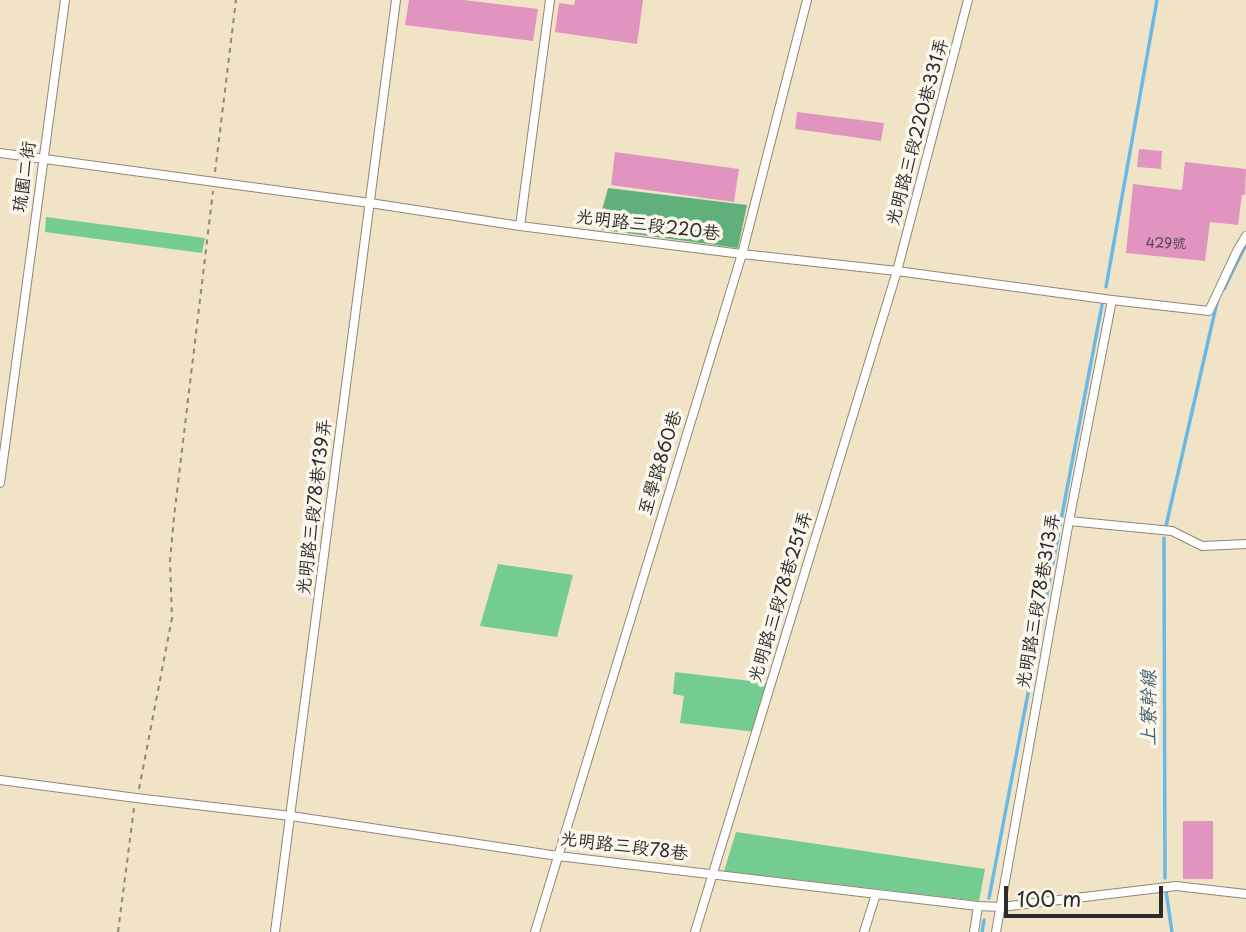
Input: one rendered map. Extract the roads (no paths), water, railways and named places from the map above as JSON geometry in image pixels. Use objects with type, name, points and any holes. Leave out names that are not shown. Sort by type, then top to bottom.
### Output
[{"type":"street","name":"琉園二街","points":[[0,483],[65,0]]},
{"type":"street","name":"光明路三段78巷139弄","points":[[275,932],[396,0]]},
{"type":"street","points":[[520,226],[550,0]]},
{"type":"street","name":"至學路860巷","points":[[535,932],[742,254],[807,0]]},
{"type":"street","name":"光明路三段220巷331弄","points":[[897,271],[968,0]]},
{"type":"street","name":"光明路三段220巷","points":[[0,153],[520,226],[1209,311],[1246,236]]},
{"type":"street","name":"光明路三段78巷251弄","points":[[695,932],[897,271]]},
{"type":"street","name":"光明路三段78巷313弄","points":[[996,932],[1069,521],[1112,300]]},
{"type":"street","points":[[1069,521],[1172,531],[1202,547],[1246,544]]},
{"type":"street","name":"光明路三段78巷","points":[[0,780],[290,816],[558,856],[978,906],[1001,907],[1176,886],[1246,894]]},
{"type":"street","points":[[864,932],[876,894]]},
{"type":"street","points":[[974,932],[978,906]]},
{"type":"waterway","points":[[1106,287],[1157,0]]},
{"type":"waterway","points":[[1224,289],[1246,244]]},
{"type":"waterway","points":[[1166,526],[1217,302]]},
{"type":"waterway","points":[[989,898],[1102,305]]},
{"type":"waterway","name":"上寮幹線","points":[[1164,538],[1165,878]]},
{"type":"waterway","name":"上寮幹線","points":[[1166,891],[1172,932]]},
{"type":"waterway","points":[[982,932],[984,920]]}]
